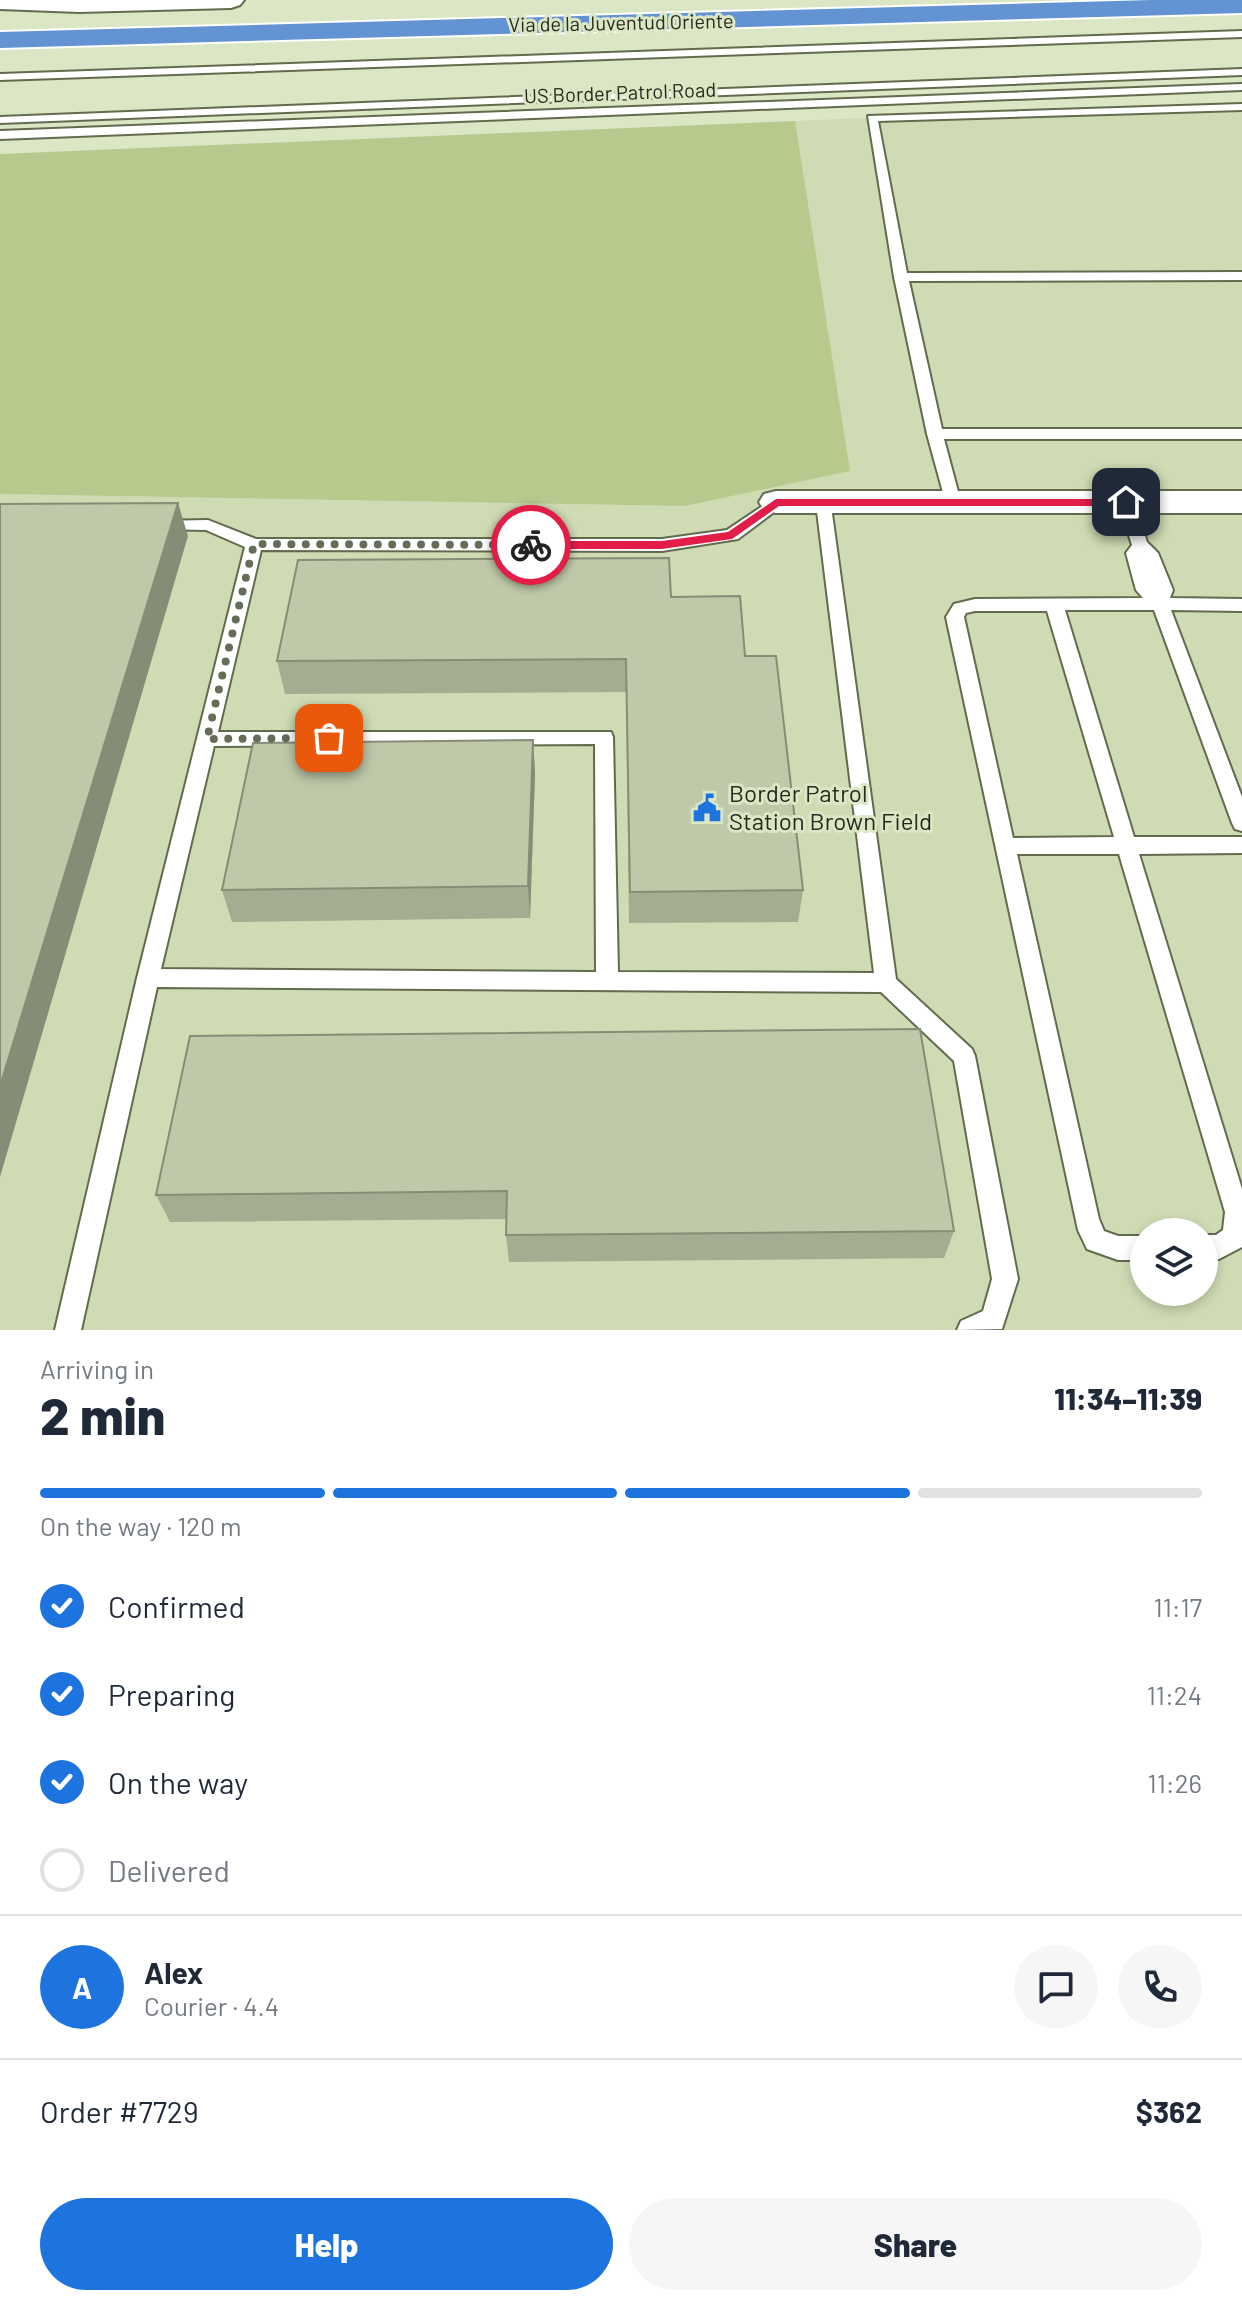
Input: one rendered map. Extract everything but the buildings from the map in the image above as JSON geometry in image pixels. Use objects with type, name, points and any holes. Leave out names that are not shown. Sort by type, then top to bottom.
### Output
[{"type":"highway","name":"Via de la Juventud Oriente","points":[[2,20],[751,0]]},
{"type":"highway","name":"Via de la Juventud Oriente","points":[[2,20],[1242,5]]},
{"type":"main road","points":[[2,20],[79,4],[231,0]]},
{"type":"street","points":[[776,502],[1242,502]]},
{"type":"lane","points":[[0,77],[1242,34]]},
{"type":"lane","points":[[0,120],[1242,72]]},
{"type":"lane","name":"US Border Patrol Road","points":[[0,135],[1242,87]]},
{"type":"lane","points":[[953,503],[901,277],[872,118],[1242,107]]},
{"type":"lane","points":[[901,277],[1242,276]]},
{"type":"lane","points":[[935,434],[1242,434]]},
{"type":"lane","points":[[149,526],[208,525],[254,544],[662,545],[732,535],[776,502]]},
{"type":"lane","points":[[1126,502],[1140,545],[1134,553],[1145,590],[1160,604],[1242,823]]},
{"type":"lane","points":[[824,503],[886,983],[964,1056],[1005,1279],[993,1320],[970,1330]]},
{"type":"lane","points":[[68,1330],[148,978],[254,544]]},
{"type":"lane","points":[[1054,604],[1237,1212],[1235,1237],[1218,1247]]},
{"type":"lane","points":[[1130,1248],[1118,1248],[1096,1240],[1087,1222],[955,617],[960,608],[975,605],[1242,605]]},
{"type":"lane","points":[[207,739],[604,737],[607,981]]},
{"type":"lane","points":[[1005,846],[1242,845]]},
{"type":"lane","points":[[148,978],[886,983]]},
{"type":"shaded area","points":[[1242,102],[1242,1330],[0,1330],[0,494],[685,506],[849,471],[795,121]]},
{"type":"shaded area","points":[[795,121],[850,471],[685,506],[0,494],[0,154]]},
{"type":"way so far","points":[[329,738],[207,739],[254,544],[531,545]]},
{"type":"place","name":"Border Patrol Station Brown Field","points":[[707,808]]},
{"type":"route","points":[[531,545],[662,545],[732,535],[776,502],[1126,502]]}]
